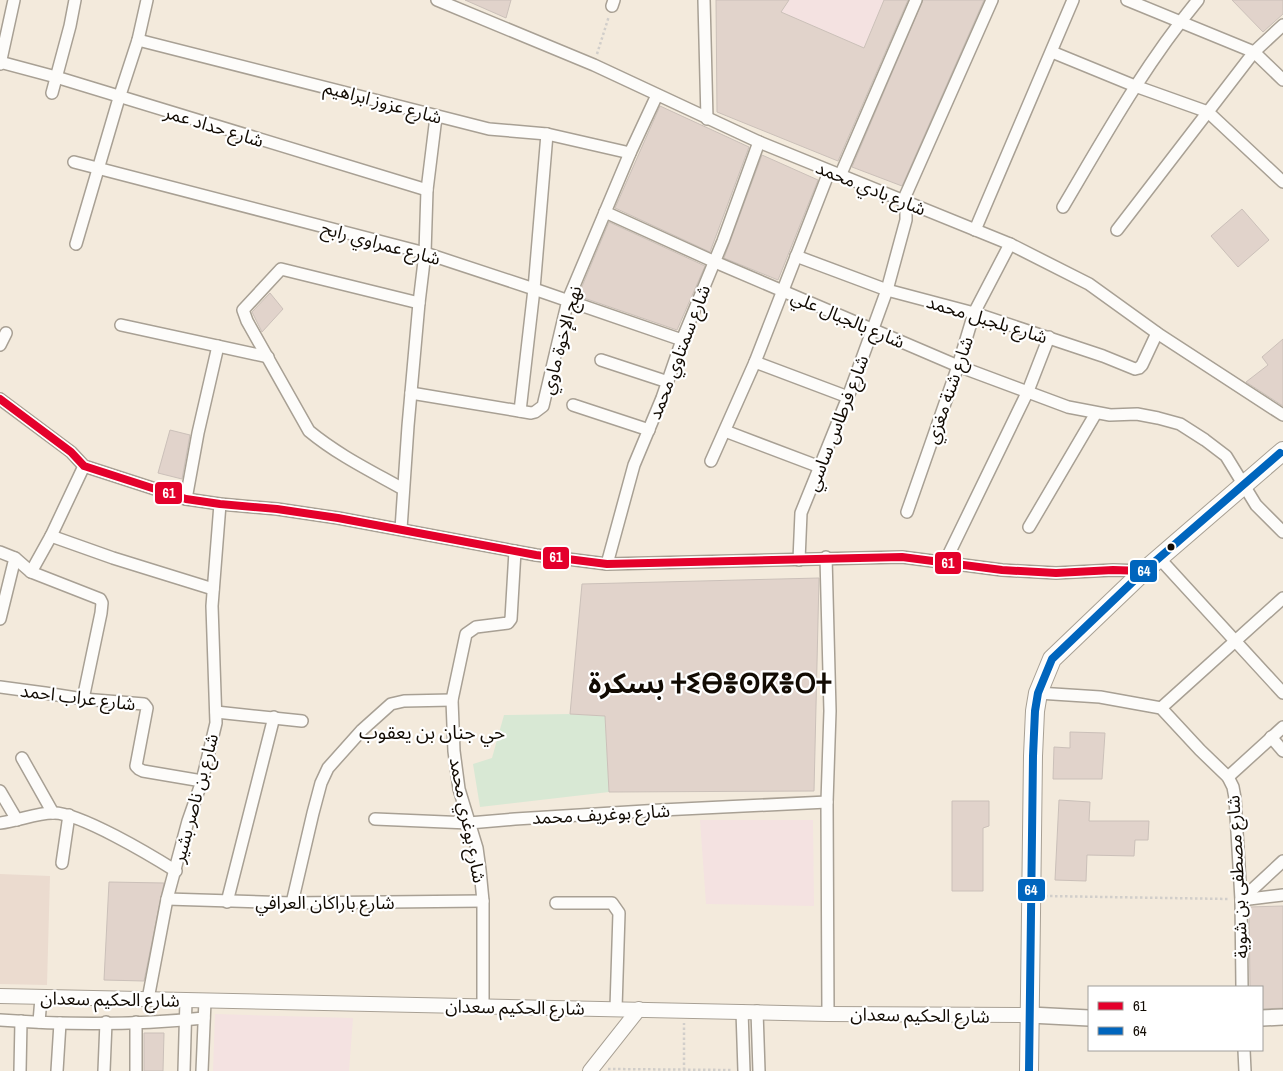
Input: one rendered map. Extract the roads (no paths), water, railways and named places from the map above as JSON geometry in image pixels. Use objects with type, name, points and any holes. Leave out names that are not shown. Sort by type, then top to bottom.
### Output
[{"type":"main road","points":[[1029,1071],[1033,756],[1035,711],[1038,693],[1052,659],[1144,571],[1283,451]]},
{"type":"main road","points":[[1030,1015],[1088,1018]]},
{"type":"main road","points":[[1263,1018],[1283,1017]]},
{"type":"street","points":[[0,63],[14,0]]},
{"type":"street","points":[[52,93],[75,0]]},
{"type":"street","points":[[76,244],[138,40],[147,0]]},
{"type":"street","name":"شارع بادي محمد","points":[[437,0],[594,65],[707,119],[829,172],[1010,244],[1089,284],[1283,415]]},
{"type":"street","points":[[704,0],[707,119]]},
{"type":"street","points":[[840,176],[916,0]]},
{"type":"street","points":[[903,201],[992,0]]},
{"type":"street","points":[[974,230],[1073,0]]},
{"type":"street","points":[[1127,0],[1254,52],[1283,80]]},
{"type":"street","points":[[1063,207],[1135,86],[1180,22],[1198,0]]},
{"type":"street","points":[[1117,230],[1254,52],[1283,25]]},
{"type":"street","name":"شارع عزوز ابراهيم","points":[[138,40],[436,117],[489,129],[547,134],[630,153]]},
{"type":"street","points":[[1052,52],[1135,86],[1208,112],[1283,182]]},
{"type":"street","name":"شارع حداد عمر","points":[[0,63],[56,77],[119,98],[428,190]]},
{"type":"street","name":"نهج الإخوة ماوي","points":[[411,393],[520,411],[535,412],[542,406],[568,300],[630,153],[657,95]]},
{"type":"street","points":[[401,529],[411,393],[425,253],[428,190],[436,117]]},
{"type":"street","points":[[520,411],[534,288],[547,134]]},
{"type":"street","name":"شارع سمتاوي محمد","points":[[607,564],[634,465],[668,382],[682,340],[715,262],[759,142]]},
{"type":"street","name":"شارع عمراوي رابح","points":[[74,162],[425,253],[534,288],[682,340]]},
{"type":"street","points":[[711,461],[755,362],[829,172]]},
{"type":"street","name":"شارع فرطاس ساسي","points":[[798,560],[802,513],[848,397],[887,290],[906,220],[906,210],[903,201]]},
{"type":"street","name":"شارع بالجبال علي","points":[[605,212],[715,262],[958,366],[1068,406],[1110,415],[1137,414],[1180,424],[1226,456],[1256,505],[1283,532]]},
{"type":"street","name":"شارع شنة مغزي","points":[[907,512],[958,366],[974,312],[1010,244]]},
{"type":"street","name":"شارع بلجبل محمد","points":[[796,256],[887,290],[974,312],[1135,369],[1142,365],[1158,332]]},
{"type":"street","points":[[403,489],[323,443],[310,431],[247,321],[243,310],[281,269],[419,303]]},
{"type":"street","points":[[121,325],[268,357]]},
{"type":"street","points":[[0,345],[6,334]]},
{"type":"street","points":[[945,562],[1028,391],[1049,337]]},
{"type":"street","points":[[186,499],[198,433],[218,346]]},
{"type":"street","points":[[601,360],[668,382]]},
{"type":"street","points":[[755,362],[848,397]]},
{"type":"street","points":[[0,399],[71,452],[84,466],[186,499],[277,509],[607,564],[902,557],[1002,570],[1056,573],[1113,570],[1144,571]]},
{"type":"street","points":[[573,405],[649,430]]},
{"type":"street","points":[[1029,527],[1096,413]]},
{"type":"street","points":[[725,431],[820,467]]},
{"type":"street","points":[[32,572],[84,466]]},
{"type":"street","name":"شارع بن ناصر بشير","points":[[148,999],[167,899],[188,821],[202,781],[216,723],[213,589],[220,504]]},
{"type":"street","points":[[51,536],[113,558],[213,589]]},
{"type":"street","name":"شارع بوغري محمد","points":[[483,1007],[483,901],[477,848],[459,789],[454,751],[452,700],[466,634],[476,627],[508,623],[512,619],[515,550]]},
{"type":"street","points":[[0,552],[15,558],[32,572],[100,600],[102,603],[82,699]]},
{"type":"street","points":[[0,619],[15,558]]},
{"type":"street","points":[[826,558],[830,711],[827,802],[828,1014]]},
{"type":"street","points":[[1160,559],[1283,693]]},
{"type":"street","points":[[1038,693],[1100,697],[1161,708],[1283,598]]},
{"type":"street","name":"شارع عراب احمد","points":[[0,687],[146,706],[148,708],[136,766],[144,771],[202,781]]},
{"type":"street","points":[[292,903],[313,813],[321,783],[328,768],[362,730],[391,704],[404,701],[452,700]]},
{"type":"street","name":"شارع مصطفى بن شوية","points":[[1161,708],[1228,777],[1233,787],[1241,900],[1242,986]]},
{"type":"street","points":[[216,712],[302,720]]},
{"type":"street","points":[[227,902],[274,717]]},
{"type":"street","points":[[1228,777],[1283,727]]},
{"type":"street","points":[[1271,738],[1283,751]]},
{"type":"street","points":[[22,758],[53,813]]},
{"type":"street","points":[[0,791],[17,820]]},
{"type":"street","name":"شارع بوغريف محمد","points":[[375,819],[469,824],[515,819],[661,810],[827,802]]},
{"type":"street","points":[[0,823],[53,813],[69,815],[104,831],[176,871]]},
{"type":"street","points":[[62,863],[69,815]]},
{"type":"street","points":[[1241,900],[1283,861]]},
{"type":"street","points":[[1241,900],[1283,895]]},
{"type":"street","name":"شارع باراكان العرافي","points":[[167,899],[292,903],[483,901]]},
{"type":"street","points":[[556,903],[612,903],[616,907],[619,913],[616,1008]]},
{"type":"street","name":"شارع الحكيم سعدان","points":[[0,996],[828,1014],[1030,1015]]},
{"type":"street","points":[[40,1022],[41,998]]},
{"type":"street","points":[[184,1071],[186,1000]]},
{"type":"street","points":[[202,1071],[205,1001]]},
{"type":"street","points":[[591,1070],[639,1009]]},
{"type":"street","points":[[742,1011],[744,1071]]},
{"type":"street","points":[[757,1012],[759,1071]]},
{"type":"street","points":[[0,1020],[60,1023],[136,1022],[204,1018]]},
{"type":"street","points":[[20,1071],[21,1021]]},
{"type":"street","points":[[104,1071],[106,1022]]},
{"type":"street","points":[[136,1022],[136,1071]]},
{"type":"street","points":[[57,1071],[60,1023]]},
{"type":"street","points":[[1244,1051],[1245,1071]]},
{"type":"district","name":"بسكرة ⵜⵉⴱⴻⵙⴽⴻⵔⵜ","points":[[710,683]]},
{"type":"district","name":"حي جنان بن يعقوب","points":[[432,732]]}]
